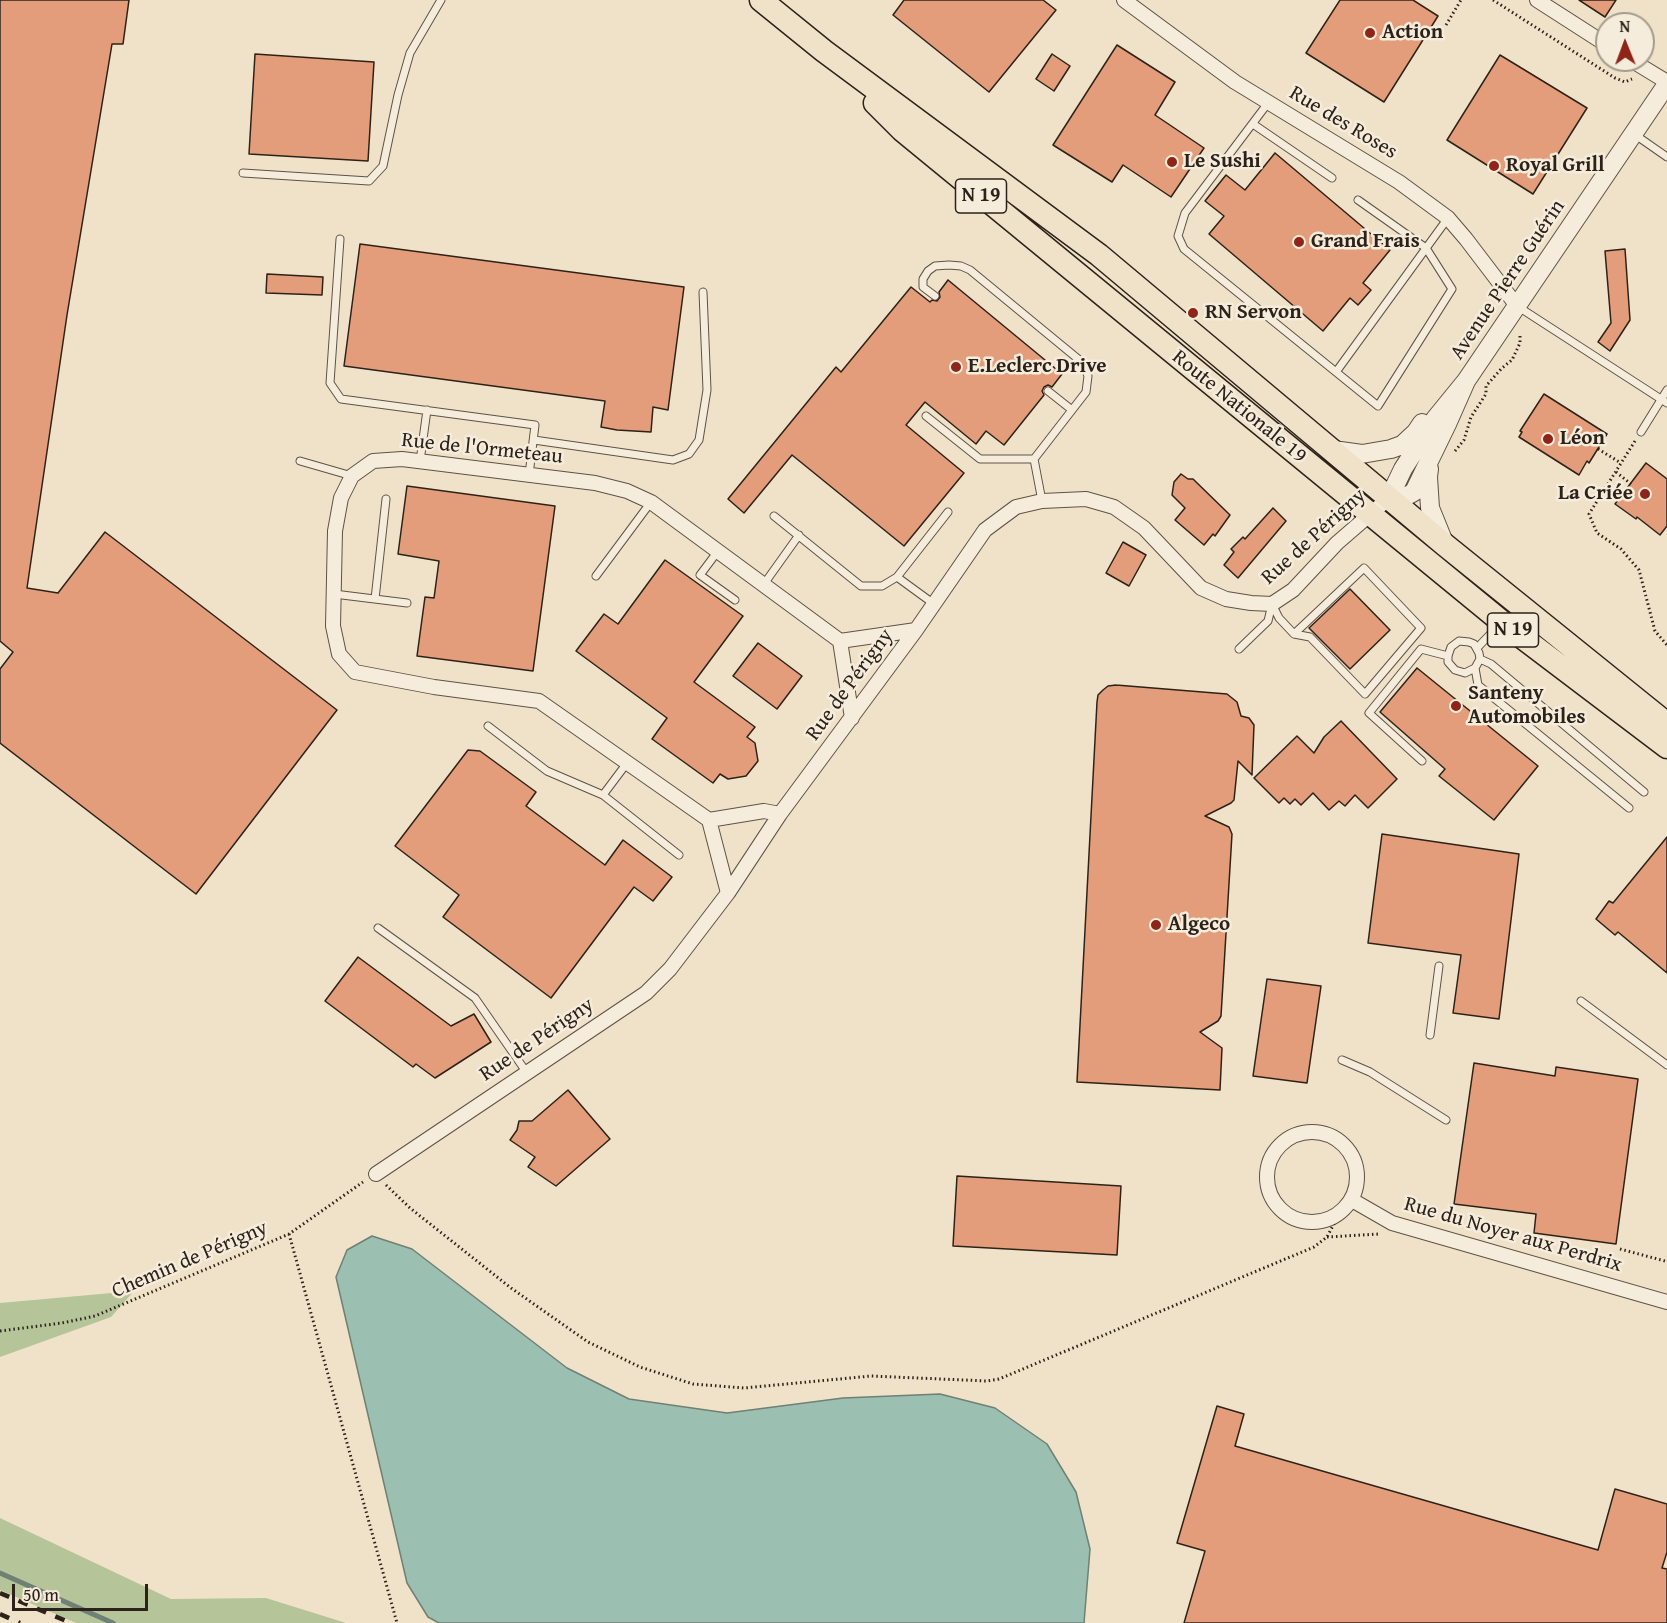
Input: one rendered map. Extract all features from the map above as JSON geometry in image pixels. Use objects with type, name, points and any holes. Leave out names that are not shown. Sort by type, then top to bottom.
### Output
[{"type":"main road","name":"Route Nationale 19","points":[[761,0],[824,51],[1099,255],[1445,545],[1667,724]]},
{"type":"main road","name":"Route Nationale 19","points":[[824,51],[902,130],[1502,622],[1667,747]]},
{"type":"street","name":"Rue des Roses","points":[[1124,0],[1207,63],[1268,103],[1399,182],[1448,218],[1467,239],[1517,306]]},
{"type":"street","points":[[1537,0],[1595,37]]},
{"type":"street","points":[[1644,72],[1667,83]]},
{"type":"street","name":"Avenue Pierre Guérin","points":[[1466,381],[1414,492],[1405,497],[1389,498],[1403,469],[1435,419],[1466,381],[1667,83]]},
{"type":"street","points":[[1333,450],[1362,454],[1380,452],[1402,445],[1416,432],[1440,399],[1466,381]]},
{"type":"street","points":[[1431,456],[1428,477],[1430,508],[1445,545]]},
{"type":"street","name":"Rue de l'Ormeteau","points":[[352,476],[373,461],[402,459],[596,483],[627,491],[651,502],[840,641]]},
{"type":"street","points":[[352,476],[340,498],[335,531],[333,626],[339,654],[355,672],[434,687],[539,701],[709,820],[728,892]]},
{"type":"street","name":"Rue de Périgny","points":[[375,1174],[646,993],[670,969],[728,892],[780,814],[916,630],[985,530],[1016,507],[1042,501],[1086,499],[1114,507],[1144,528],[1201,588],[1226,599],[1272,604],[1293,590],[1337,543],[1389,498]]},
{"type":"street","points":[[852,718],[840,641],[916,630]]},
{"type":"street","points":[[709,820],[764,811],[780,814]]},
{"type":"street","points":[[1312,1132],[1339,1140],[1353,1157],[1356,1168],[1358,1179],[1352,1200],[1339,1214],[1322,1221],[1303,1221],[1286,1214],[1279,1208],[1269,1191],[1267,1182],[1269,1163],[1279,1147],[1294,1136],[1312,1132]]},
{"type":"street","name":"Rue du Noyer aux Perdrix","points":[[1352,1200],[1392,1223],[1666,1298]]},
{"type":"lane","points":[[243,173],[369,181],[383,166],[398,95],[410,53],[441,0]]},
{"type":"lane","points":[[1268,103],[1185,213],[1178,236],[1184,249],[1378,406],[1452,289],[1425,248],[1358,200]]},
{"type":"lane","points":[[1253,124],[1332,178]]},
{"type":"lane","points":[[1634,134],[1667,157]]},
{"type":"lane","points":[[1336,372],[1448,218]]},
{"type":"lane","points":[[340,239],[330,382],[341,399],[535,425],[529,475]]},
{"type":"lane","points":[[935,297],[923,287],[923,279],[928,271],[935,266],[961,266],[970,270],[1083,363],[1088,376],[1086,392],[1034,459],[1042,501]]},
{"type":"lane","points":[[534,440],[673,460],[689,454],[699,440],[706,390],[703,292]]},
{"type":"lane","points":[[1517,306],[1664,401]]},
{"type":"lane","points":[[1641,432],[1664,401],[1667,390]]},
{"type":"lane","points":[[1048,391],[1072,410]]},
{"type":"lane","points":[[420,461],[427,410]]},
{"type":"lane","points":[[926,416],[980,459],[1034,459]]},
{"type":"lane","points":[[300,461],[352,476]]},
{"type":"lane","points":[[375,599],[387,499]]},
{"type":"lane","points":[[597,576],[651,502]]},
{"type":"lane","points":[[774,516],[861,586],[882,586],[897,577],[948,512]]},
{"type":"lane","points":[[764,584],[799,535]]},
{"type":"lane","points":[[718,551],[700,575],[735,600]]},
{"type":"lane","points":[[1272,604],[1279,618],[1294,634],[1310,637],[1365,694],[1421,628],[1364,568],[1294,634]]},
{"type":"lane","points":[[897,577],[934,604]]},
{"type":"lane","points":[[334,594],[407,603]]},
{"type":"lane","points":[[1239,649],[1268,621],[1272,604]]},
{"type":"lane","points":[[1477,648],[1502,622]]},
{"type":"lane","points":[[1459,641],[1470,642],[1477,648],[1480,659],[1475,668],[1460,672],[1451,666],[1448,656],[1451,647],[1459,641]]},
{"type":"lane","points":[[1422,761],[1369,713],[1421,649],[1448,656]]},
{"type":"lane","points":[[1480,659],[1491,664],[1644,792]]},
{"type":"lane","points":[[1475,668],[1478,685],[1629,808]]},
{"type":"lane","points":[[488,726],[547,771],[603,795],[679,855]]},
{"type":"lane","points":[[603,795],[627,763]]},
{"type":"lane","points":[[378,928],[475,998],[527,1073]]},
{"type":"lane","points":[[1430,1035],[1439,966]]},
{"type":"lane","points":[[1581,1001],[1667,1065]]},
{"type":"lane","points":[[1341,1060],[1370,1072],[1446,1120]]},
{"type":"path","points":[[1446,25],[1461,0]]},
{"type":"path","points":[[1493,0],[1595,65]]},
{"type":"path","points":[[1606,72],[1625,82],[1632,79],[1633,72]]},
{"type":"path","points":[[1454,452],[1464,440],[1471,417],[1485,394],[1486,386],[1512,360],[1520,343],[1517,306]]},
{"type":"path","points":[[1641,432],[1589,514],[1597,533],[1621,549],[1639,570],[1655,631],[1667,645]]},
{"type":"path","points":[[1598,449],[1621,463]]},
{"type":"path","points":[[1616,472],[1631,484]]},
{"type":"path","points":[[375,1174],[410,1208],[511,1288],[588,1342],[640,1367],[693,1384],[744,1388],[871,1376],[987,1381],[999,1379],[1314,1247],[1327,1237],[1339,1214]]},
{"type":"path","name":"Chemin de Périgny","points":[[0,1331],[95,1316],[289,1234],[375,1174]]},
{"type":"path","points":[[289,1234],[397,1623]]},
{"type":"path","points":[[1620,1249],[1665,1261]]},
{"type":"shaded area","points":[[372,1236],[412,1249],[567,1368],[629,1399],[727,1413],[843,1398],[940,1394],[995,1408],[1047,1444],[1076,1492],[1090,1549],[1084,1623],[439,1623],[428,1617],[407,1583],[336,1277],[347,1250]]},
{"type":"shaded area","points":[[134,1291],[111,1317],[0,1357],[0,1303]]},
{"type":"shaded area","points":[[0,1518],[171,1599],[266,1598],[346,1623],[76,1623],[0,1590]]},
{"type":"building","points":[[0,0],[129,0],[123,44],[112,44],[67,315],[27,588],[58,593],[105,532],[337,710],[196,894],[0,743],[0,669],[13,652],[0,641]]},
{"type":"building","points":[[904,0],[1043,0],[1056,10],[989,92],[893,15]]},
{"type":"building","name":"Action","points":[[1340,0],[1413,0],[1438,16],[1384,102],[1306,53]]},
{"type":"building","points":[[1579,0],[1616,0],[1608,12],[1597,12]]},
{"type":"building","points":[[1117,45],[1175,82],[1155,115],[1204,148],[1171,197],[1123,165],[1112,182],[1053,145]]},
{"type":"building","points":[[255,54],[374,62],[368,161],[249,154]]},
{"type":"building","points":[[1052,54],[1070,66],[1054,91],[1036,79]]},
{"type":"building","points":[[1500,55],[1587,108],[1533,194],[1447,140]]},
{"type":"building","name":"Grand Frais","points":[[1275,153],[1390,250],[1363,283],[1371,290],[1358,305],[1350,298],[1323,331],[1209,234],[1224,216],[1205,201],[1226,175],[1245,190]]},
{"type":"building","points":[[360,244],[684,287],[668,410],[653,407],[651,432],[617,430],[601,427],[605,401],[344,366]]},
{"type":"building","points":[[1625,249],[1630,320],[1610,351],[1598,342],[1611,323],[1605,251]]},
{"type":"building","points":[[267,274],[323,277],[322,295],[266,293]]},
{"type":"building","points":[[948,280],[1062,374],[1052,387],[1048,385],[1044,387],[1042,391],[1044,395],[1004,445],[986,431],[976,444],[925,402],[906,425],[964,473],[904,546],[792,455],[744,513],[728,499],[836,367],[841,372],[911,287],[930,302],[937,301],[940,297],[939,292]]},
{"type":"building","points":[[1544,394],[1607,434],[1579,475],[1519,437],[1522,432],[1520,431]]},
{"type":"building","name":"La Criée","points":[[1646,463],[1667,479],[1667,526],[1660,535],[1615,504]]},
{"type":"building","points":[[1181,474],[1188,479],[1193,479],[1230,515],[1215,536],[1213,534],[1204,545],[1175,520],[1185,508],[1172,495],[1174,482]]},
{"type":"building","points":[[407,486],[555,506],[533,671],[417,656],[425,597],[434,598],[439,561],[398,554]]},
{"type":"building","points":[[1273,508],[1286,521],[1238,578],[1224,565],[1234,552],[1231,549],[1243,537],[1245,539]]},
{"type":"building","points":[[1123,542],[1146,555],[1129,586],[1106,573]]},
{"type":"building","points":[[665,560],[743,616],[694,682],[755,727],[747,737],[755,743],[758,761],[746,776],[728,779],[720,774],[713,783],[652,739],[667,718],[576,651],[604,614],[618,624]]},
{"type":"building","points":[[1350,589],[1390,630],[1350,669],[1309,628]]},
{"type":"building","points":[[758,643],[802,676],[777,709],[733,676]]},
{"type":"building","points":[[1417,668],[1538,766],[1494,820],[1439,776],[1445,769],[1380,712]]},
{"type":"building","name":"Algeco","points":[[1108,686],[1227,694],[1237,702],[1241,716],[1249,718],[1254,725],[1252,775],[1238,761],[1234,800],[1205,816],[1229,827],[1232,834],[1221,1016],[1218,1021],[1200,1032],[1222,1048],[1220,1090],[1077,1082],[1097,702],[1098,695],[1103,690]]},
{"type":"building","points":[[1341,721],[1397,779],[1368,808],[1355,795],[1345,806],[1339,801],[1329,810],[1313,793],[1301,805],[1295,799],[1290,804],[1284,798],[1279,803],[1254,778],[1297,736],[1314,753],[1324,737]]},
{"type":"building","points":[[468,750],[480,751],[536,792],[526,806],[605,865],[623,840],[672,877],[653,901],[634,887],[551,998],[443,917],[459,895],[395,846]]},
{"type":"building","points":[[1382,834],[1519,854],[1499,1019],[1453,1013],[1461,955],[1368,943]]},
{"type":"building","points":[[1667,837],[1667,973],[1618,932],[1615,935],[1596,919],[1609,901],[1613,903]]},
{"type":"building","points":[[358,957],[451,1026],[474,1014],[491,1042],[435,1078],[416,1064],[413,1067],[325,1001]]},
{"type":"building","points":[[1267,979],[1321,986],[1307,1083],[1253,1076]]},
{"type":"building","points":[[1474,1063],[1555,1076],[1556,1067],[1638,1079],[1616,1244],[1534,1233],[1536,1214],[1454,1204]]},
{"type":"building","points":[[568,1090],[610,1139],[556,1186],[528,1167],[535,1157],[510,1140],[517,1130],[519,1121],[532,1121]]},
{"type":"building","points":[[957,1176],[1121,1186],[1117,1255],[953,1246]]},
{"type":"building","points":[[1217,1406],[1244,1414],[1235,1446],[1598,1550],[1615,1489],[1667,1504],[1667,1552],[1662,1568],[1667,1569],[1667,1623],[1184,1623],[1205,1551],[1177,1543]]},
{"type":"waterway","points":[[0,1573],[113,1623]]},
{"type":"railway","points":[[0,1593],[71,1623]]},
{"type":"railway","points":[[0,1614],[20,1623]]},
{"type":"place","name":"Action","points":[[1370,33]]},
{"type":"place","name":"Le Sushi","points":[[1172,162]]},
{"type":"place","name":"Royal Grill","points":[[1494,166]]},
{"type":"place","name":"Grand Frais","points":[[1299,242]]},
{"type":"place","name":"RN Servon","points":[[1193,313]]},
{"type":"place","name":"E.Leclerc Drive","points":[[956,367]]},
{"type":"place","name":"Léon","points":[[1548,439]]},
{"type":"place","name":"La Criée","points":[[1645,494]]},
{"type":"place","name":"Santeny Automobiles","points":[[1456,706]]},
{"type":"place","name":"Algeco","points":[[1156,925]]}]
